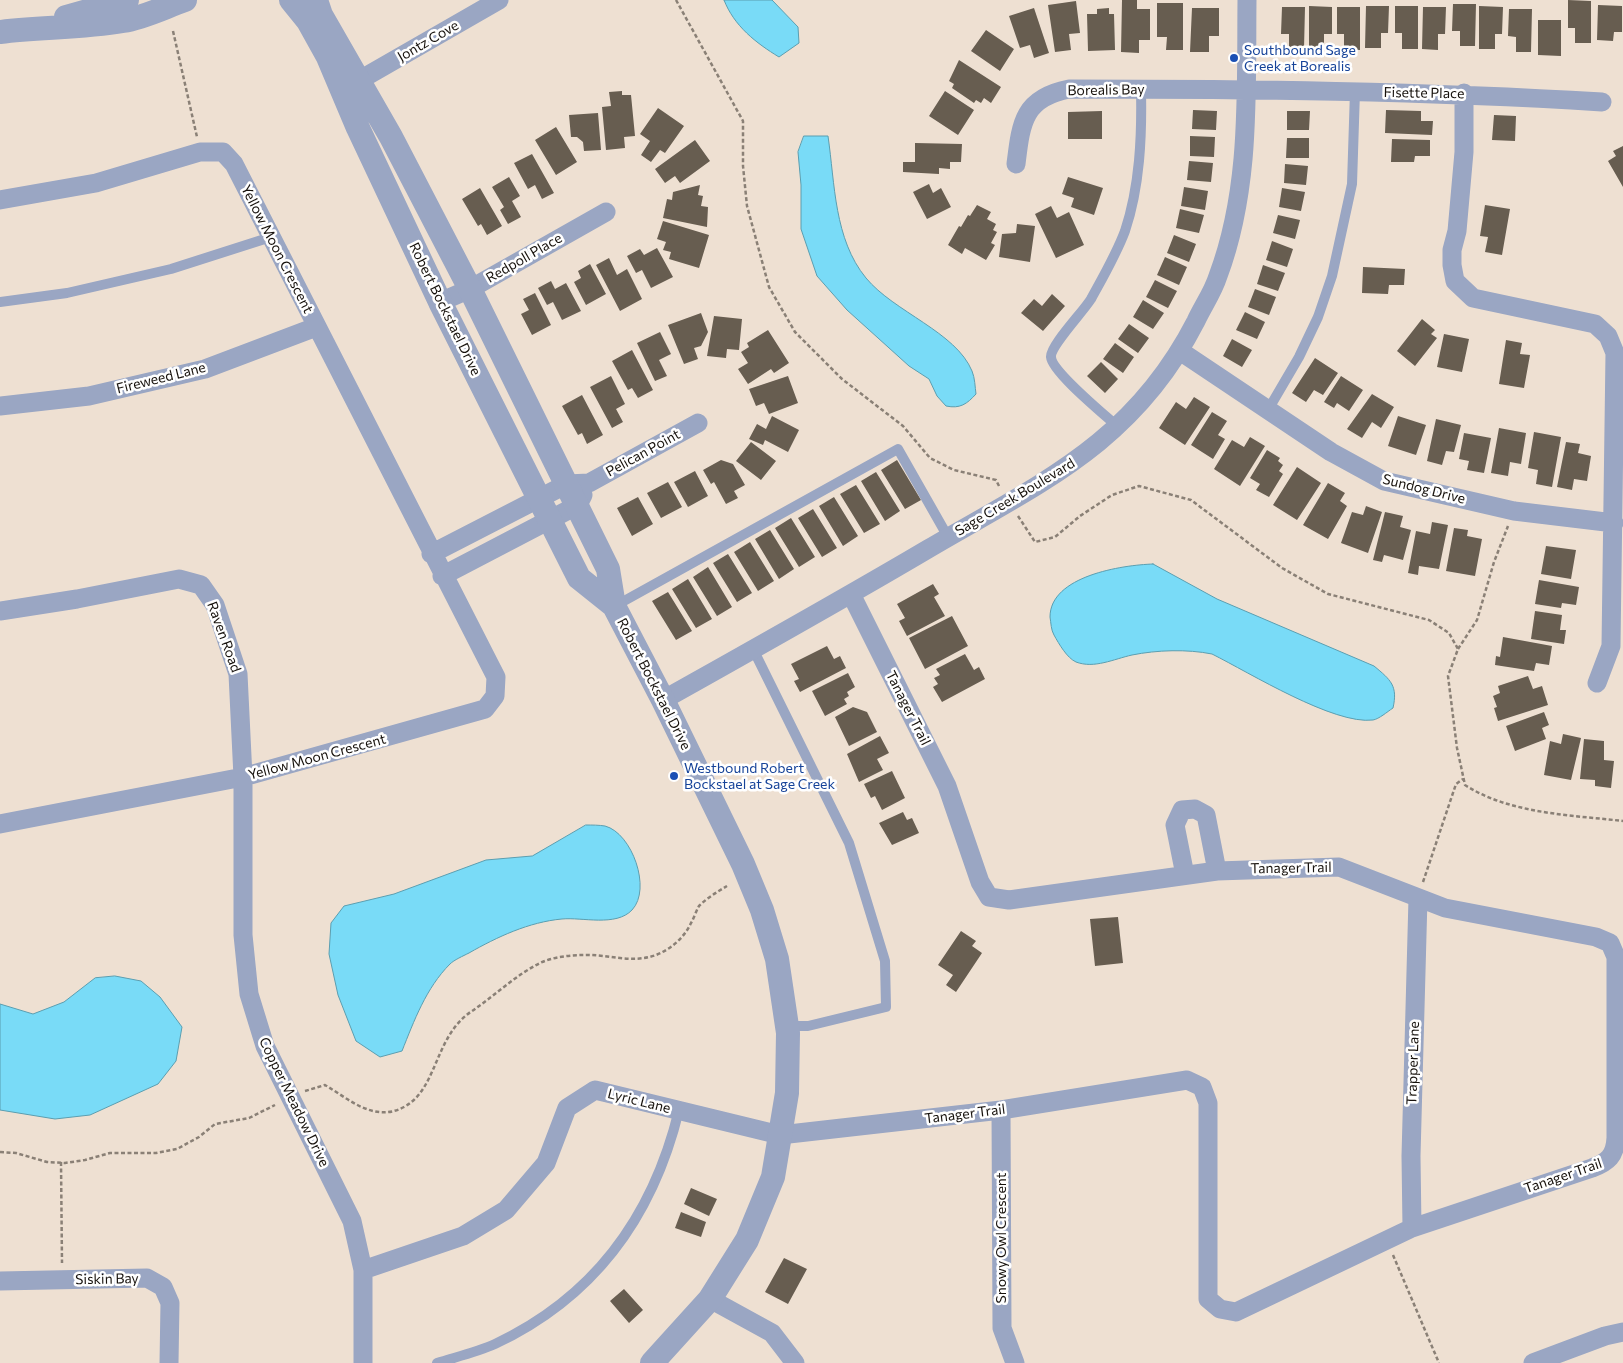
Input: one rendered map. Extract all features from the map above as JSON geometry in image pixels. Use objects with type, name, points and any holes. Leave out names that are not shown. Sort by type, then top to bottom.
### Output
[{"type":"street","points":[[44,27],[77,13],[127,0]]},
{"type":"street","points":[[0,32],[44,27],[85,27],[125,21],[184,0]]},
{"type":"street","name":"Robert Bockstael Drive","points":[[291,0],[308,21],[328,57],[358,128],[440,302],[579,578],[614,606]]},
{"type":"street","name":"Robert Bockstael Drive","points":[[316,0],[321,15],[391,137],[470,289],[578,483],[578,505],[608,569],[614,606],[663,700],[743,864],[762,910],[777,959],[787,1026],[788,1093],[773,1177],[747,1240],[710,1299],[652,1363]]},
{"type":"street","name":"Jontz Cove","points":[[358,81],[500,0]]},
{"type":"street","name":"Sage Creek Boulevard","points":[[663,700],[851,594],[1057,474],[1118,427],[1145,397],[1180,351],[1218,278],[1232,230],[1240,193],[1244,156],[1247,0]]},
{"type":"street","name":"Borealis Bay","points":[[1016,164],[1019,138],[1031,105],[1052,92],[1069,89],[1246,88]]},
{"type":"street","name":"Fisette Place","points":[[1246,88],[1464,93],[1602,102]]},
{"type":"street","points":[[1464,93],[1464,152],[1457,231],[1452,250],[1452,265],[1456,281],[1473,298],[1594,324],[1608,336],[1615,353],[1611,646],[1597,684]]},
{"type":"street","name":"Yellow Moon Crescent","points":[[0,200],[96,183],[200,152],[223,152],[234,164],[442,576],[496,678],[494,696],[485,710],[243,777],[0,824]]},
{"type":"street","name":"Redpoll Place","points":[[440,302],[470,289],[606,212]]},
{"type":"street","name":"Fireweed Lane","points":[[0,406],[89,396],[205,368],[316,327]]},
{"type":"street","name":"Sundog Drive","points":[[1180,351],[1331,452],[1384,481],[1514,511],[1614,523]]},
{"type":"street","name":"Pelican Point","points":[[578,483],[698,423]]},
{"type":"street","points":[[431,554],[540,498],[578,483]]},
{"type":"street","points":[[442,576],[578,505]]},
{"type":"street","name":"Raven Road","points":[[0,611],[77,599],[178,579],[201,584],[215,605],[238,674],[243,777]]},
{"type":"street","name":"Tanager Trail","points":[[780,1135],[1001,1110],[1187,1080],[1202,1087],[1208,1104],[1208,1299],[1220,1309],[1236,1312],[1412,1228],[1604,1164],[1611,1158],[1615,1149],[1616,957],[1610,943],[1596,937],[1445,908],[1339,867],[1217,871],[1009,900],[989,897],[980,882],[947,786],[851,594]]},
{"type":"street","name":"Copper Meadow Drive","points":[[243,777],[243,935],[249,994],[264,1046],[292,1098],[352,1221],[363,1270],[363,1363]]},
{"type":"street","points":[[1185,876],[1176,825],[1182,810],[1195,809],[1206,815],[1217,871]]},
{"type":"street","name":"Trapper Lane","points":[[1412,1228],[1411,1156],[1418,898]]},
{"type":"street","name":"Lyric Lane","points":[[363,1270],[463,1236],[506,1210],[546,1162],[567,1108],[595,1090],[780,1135]]},
{"type":"street","name":"Snowy Owl Crescent","points":[[1001,1110],[1002,1328],[1015,1363]]},
{"type":"street","name":"Siskin Bay","points":[[0,1281],[147,1278],[163,1287],[170,1303],[170,1363]]},
{"type":"street","points":[[710,1299],[772,1333],[795,1363]]},
{"type":"street","points":[[1533,1363],[1605,1336],[1623,1332]]},
{"type":"lane","points":[[1118,427],[1056,370],[1050,358],[1052,350],[1059,339],[1084,311],[1109,267],[1125,231],[1137,180],[1142,133],[1141,89]]},
{"type":"lane","points":[[1268,410],[1303,349],[1318,317],[1332,276],[1352,184],[1355,91]]},
{"type":"lane","points":[[0,302],[67,293],[161,271],[271,237]]},
{"type":"lane","points":[[614,606],[898,450],[948,538]]},
{"type":"lane","points":[[753,649],[849,843],[885,961],[886,1007],[808,1026],[787,1026]]},
{"type":"lane","points":[[437,1363],[493,1345],[530,1326],[562,1305],[594,1275],[617,1249],[639,1216],[659,1177],[679,1110]]},
{"type":"path","points":[[676,0],[743,121],[743,166],[747,206],[769,287],[795,332],[842,379],[903,426],[930,458],[954,470],[996,480],[1035,542],[1055,537],[1080,516],[1112,495],[1140,486],[1191,500],[1282,568],[1328,594],[1429,620],[1449,634],[1458,649]]},
{"type":"path","points":[[173,31],[200,152]]},
{"type":"path","points":[[1514,511],[1494,562],[1477,620],[1458,649],[1448,676],[1464,786],[1483,797],[1533,810],[1623,821]]},
{"type":"path","points":[[1418,898],[1456,784],[1463,779]]},
{"type":"path","points":[[0,1152],[16,1153],[47,1162],[61,1162],[85,1160],[110,1153],[156,1153],[177,1149],[199,1137],[215,1124],[249,1118],[325,1085],[365,1110],[384,1112],[403,1108],[418,1096],[441,1048],[458,1021],[526,973],[541,963],[564,956],[600,955],[634,959],[655,955],[685,936],[698,907],[727,886]]},
{"type":"path","points":[[61,1162],[62,1280]]},
{"type":"path","points":[[1386,1240],[1439,1363]]},
{"type":"water","points":[[724,0],[772,0],[798,27],[799,43],[779,57],[762,46],[740,26]]},
{"type":"water","points":[[804,136],[828,136],[842,229],[855,263],[878,290],[939,333],[964,357],[973,374],[976,394],[966,403],[955,407],[946,406],[937,396],[929,379],[909,366],[847,310],[817,276],[801,229],[801,185],[798,152]]},
{"type":"water","points":[[1153,564],[1217,599],[1374,666],[1392,684],[1395,694],[1393,708],[1373,720],[1356,719],[1337,714],[1292,696],[1212,654],[1202,652],[1152,652],[1097,664],[1083,664],[1069,657],[1053,633],[1050,617],[1053,603],[1062,592],[1074,582],[1107,570]]},
{"type":"water","points":[[586,825],[605,826],[615,831],[631,850],[639,876],[640,889],[638,901],[632,910],[625,915],[608,920],[562,919],[537,923],[491,941],[454,961],[442,973],[427,994],[402,1051],[380,1057],[356,1041],[338,995],[329,954],[331,923],[344,906],[394,894],[486,860],[532,856]]},
{"type":"water","points":[[115,976],[141,981],[160,997],[182,1027],[176,1061],[158,1084],[90,1115],[55,1119],[0,1110],[0,1004],[33,1014],[64,1002],[95,978]]},
{"type":"building","points":[[1122,0],[1137,0],[1137,9],[1150,9],[1150,40],[1139,40],[1139,53],[1121,52]]},
{"type":"building","points":[[1568,0],[1591,1],[1591,43],[1575,43],[1575,28],[1568,28]]},
{"type":"building","points":[[1076,1],[1080,33],[1069,34],[1071,50],[1055,52],[1048,5]]},
{"type":"building","points":[[1157,3],[1183,3],[1183,50],[1166,50],[1167,37],[1157,37]]},
{"type":"building","points":[[1453,4],[1476,4],[1475,46],[1460,46],[1460,31],[1452,31]]},
{"type":"building","points":[[1598,5],[1622,6],[1622,32],[1614,32],[1613,41],[1597,40]]},
{"type":"building","points":[[1309,6],[1332,7],[1332,34],[1324,34],[1324,49],[1309,49]]},
{"type":"building","points":[[1366,6],[1389,6],[1388,33],[1381,33],[1381,48],[1365,48]]},
{"type":"building","points":[[1395,6],[1418,6],[1418,49],[1402,49],[1402,33],[1395,33]]},
{"type":"building","points":[[1479,6],[1503,7],[1502,34],[1495,34],[1495,49],[1479,49]]},
{"type":"building","points":[[1282,7],[1305,7],[1304,49],[1289,49],[1289,34],[1281,34]]},
{"type":"building","points":[[1337,7],[1360,7],[1360,50],[1344,49],[1344,34],[1337,34]]},
{"type":"building","points":[[1423,7],[1446,7],[1445,34],[1438,34],[1438,50],[1422,49]]},
{"type":"building","points":[[1034,8],[1049,53],[1034,58],[1030,45],[1020,48],[1009,16]]},
{"type":"building","points":[[1109,8],[1109,14],[1114,14],[1115,50],[1088,51],[1087,14],[1097,14],[1097,9]]},
{"type":"building","points":[[1192,8],[1219,8],[1219,36],[1209,36],[1209,52],[1190,52]]},
{"type":"building","points":[[1509,9],[1532,9],[1531,52],[1516,52],[1516,37],[1508,36]]},
{"type":"building","points":[[1538,20],[1561,20],[1561,56],[1538,55]]},
{"type":"building","points":[[986,30],[1014,49],[1000,71],[971,51]]},
{"type":"building","points":[[959,60],[1001,87],[991,103],[984,98],[981,103],[976,100],[974,103],[952,88],[954,84],[949,81]]},
{"type":"building","points":[[622,91],[622,95],[631,95],[635,136],[624,137],[625,148],[606,150],[602,107],[611,106],[609,92]]},
{"type":"building","points":[[945,91],[974,110],[958,135],[929,116]]},
{"type":"building","points":[[658,108],[684,126],[665,153],[660,150],[651,162],[641,155],[650,141],[640,134]]},
{"type":"building","points":[[1193,110],[1217,111],[1216,130],[1192,129]]},
{"type":"building","points":[[1386,110],[1421,111],[1421,121],[1433,121],[1432,135],[1385,133]]},
{"type":"building","points":[[1102,111],[1102,139],[1068,139],[1068,112]]},
{"type":"building","points":[[1287,111],[1310,111],[1309,130],[1287,130]]},
{"type":"building","points":[[598,113],[601,150],[584,151],[583,142],[577,137],[571,137],[569,115]]},
{"type":"building","points":[[1494,115],[1516,116],[1515,141],[1492,140]]},
{"type":"building","points":[[556,127],[577,162],[556,175],[535,140]]},
{"type":"building","points":[[1190,136],[1215,137],[1214,157],[1190,156]]},
{"type":"building","points":[[1287,138],[1309,138],[1309,158],[1286,158]]},
{"type":"building","points":[[1392,139],[1430,140],[1430,156],[1415,156],[1414,162],[1391,162]]},
{"type":"building","points":[[695,140],[710,161],[680,183],[675,176],[665,183],[655,169]]},
{"type":"building","points":[[915,143],[962,144],[961,162],[950,162],[950,169],[939,168],[939,174],[903,172],[903,162],[915,162]]},
{"type":"building","points":[[1623,146],[1623,187],[1608,161],[1616,156],[1613,151]]},
{"type":"building","points":[[532,154],[554,193],[542,199],[535,185],[528,189],[514,163]]},
{"type":"building","points":[[1189,161],[1213,163],[1211,182],[1187,180]]},
{"type":"building","points":[[1285,164],[1308,166],[1306,185],[1284,183]]},
{"type":"building","points":[[509,177],[520,196],[512,201],[521,217],[508,224],[500,210],[504,207],[492,187]]},
{"type":"building","points":[[1068,177],[1103,188],[1094,215],[1071,207],[1074,198],[1062,194]]},
{"type":"building","points":[[929,184],[933,193],[941,188],[951,207],[927,219],[913,192]]},
{"type":"building","points":[[700,185],[698,195],[703,196],[701,206],[708,207],[707,227],[663,218],[667,199],[672,200],[673,192]]},
{"type":"building","points":[[1184,187],[1208,191],[1205,210],[1181,206]]},
{"type":"building","points":[[480,188],[502,226],[487,235],[481,224],[478,226],[462,199]]},
{"type":"building","points":[[1282,188],[1305,192],[1301,211],[1279,207]]},
{"type":"building","points":[[977,205],[991,212],[987,219],[996,224],[993,230],[997,232],[991,243],[995,245],[986,260],[965,248],[962,254],[948,245],[959,226],[961,227]]},
{"type":"building","points":[[1485,205],[1510,209],[1502,255],[1485,252],[1488,237],[1480,236]]},
{"type":"building","points":[[1051,206],[1057,218],[1069,212],[1084,245],[1056,258],[1035,214]]},
{"type":"building","points":[[1180,209],[1204,215],[1199,233],[1176,228]]},
{"type":"building","points":[[1278,215],[1300,220],[1295,239],[1273,233]]},
{"type":"building","points":[[663,221],[709,235],[699,268],[669,259],[671,252],[663,250],[666,242],[657,239]]},
{"type":"building","points":[[1017,224],[1035,226],[1030,262],[999,257],[1002,234],[1016,233]]},
{"type":"building","points":[[1174,235],[1196,244],[1189,262],[1167,253]]},
{"type":"building","points":[[1272,241],[1293,249],[1287,267],[1266,260]]},
{"type":"building","points":[[657,248],[673,277],[651,288],[642,270],[636,273],[627,256],[640,249],[644,255]]},
{"type":"building","points":[[1165,257],[1187,267],[1179,285],[1157,275]]},
{"type":"building","points":[[609,258],[617,275],[627,269],[642,299],[620,311],[596,265]]},
{"type":"building","points":[[590,264],[606,294],[586,305],[574,282],[581,278],[578,271]]},
{"type":"building","points":[[1263,265],[1285,273],[1278,291],[1257,284]]},
{"type":"building","points":[[1363,267],[1405,269],[1404,285],[1389,285],[1388,294],[1362,293]]},
{"type":"building","points":[[1155,280],[1177,291],[1168,308],[1146,297]]},
{"type":"building","points":[[551,281],[555,289],[566,283],[581,311],[562,320],[553,302],[547,305],[538,288]]},
{"type":"building","points":[[1255,289],[1276,297],[1269,315],[1248,307]]},
{"type":"building","points":[[535,293],[551,325],[532,335],[521,314],[529,310],[523,299]]},
{"type":"building","points":[[1052,294],[1065,306],[1043,331],[1021,313],[1034,299],[1042,306]]},
{"type":"building","points":[[1143,300],[1164,313],[1153,329],[1133,317]]},
{"type":"building","points":[[1245,312],[1265,322],[1257,339],[1236,330]]},
{"type":"building","points":[[701,313],[708,332],[701,346],[694,348],[698,359],[684,364],[668,325]]},
{"type":"building","points":[[714,316],[742,319],[739,350],[727,349],[726,358],[707,356]]},
{"type":"building","points":[[1422,319],[1435,330],[1431,334],[1437,338],[1415,366],[1397,351]]},
{"type":"building","points":[[1129,324],[1149,338],[1138,353],[1118,339]]},
{"type":"building","points":[[768,330],[789,363],[774,373],[771,369],[748,384],[738,369],[748,363],[741,352],[749,347],[747,343]]},
{"type":"building","points":[[660,332],[671,354],[659,360],[667,376],[655,381],[637,343]]},
{"type":"building","points":[[1444,334],[1469,339],[1462,372],[1437,367]]},
{"type":"building","points":[[1232,339],[1252,350],[1242,367],[1223,356]]},
{"type":"building","points":[[1506,340],[1522,343],[1520,354],[1530,355],[1524,388],[1499,384]]},
{"type":"building","points":[[1115,343],[1134,357],[1123,373],[1103,359]]},
{"type":"building","points":[[632,350],[653,390],[638,398],[632,388],[628,390],[612,361]]},
{"type":"building","points":[[1315,358],[1338,373],[1323,395],[1314,390],[1306,402],[1292,393]]},
{"type":"building","points":[[1101,362],[1118,379],[1105,393],[1087,376]]},
{"type":"building","points":[[611,376],[625,404],[616,409],[623,422],[612,428],[590,387]]},
{"type":"building","points":[[788,376],[798,403],[769,414],[764,403],[756,406],[749,389]]},
{"type":"building","points":[[1341,376],[1363,390],[1349,411],[1337,403],[1334,408],[1324,402]]},
{"type":"building","points":[[1372,394],[1394,407],[1381,428],[1372,422],[1362,438],[1347,429]]},
{"type":"building","points":[[582,395],[603,435],[587,444],[582,433],[578,435],[562,406]]},
{"type":"building","points":[[1194,397],[1210,407],[1185,445],[1159,428],[1176,402],[1186,409]]},
{"type":"building","points":[[1212,412],[1227,421],[1218,435],[1225,439],[1213,459],[1191,445]]},
{"type":"building","points":[[772,416],[799,430],[788,452],[765,440],[763,445],[749,439],[757,424],[766,429]]},
{"type":"building","points":[[1398,416],[1426,425],[1416,455],[1388,446]]},
{"type":"building","points":[[1436,419],[1461,425],[1454,452],[1446,451],[1442,465],[1427,461]]},
{"type":"building","points":[[1499,428],[1526,433],[1521,464],[1510,462],[1508,476],[1491,473]]},
{"type":"building","points":[[1534,432],[1561,437],[1552,487],[1536,484],[1538,470],[1528,468]]},
{"type":"building","points":[[1464,433],[1491,438],[1484,473],[1467,470],[1469,461],[1459,459]]},
{"type":"building","points":[[1250,437],[1265,446],[1240,486],[1214,469],[1232,440],[1244,447]]},
{"type":"building","points":[[751,442],[776,461],[761,480],[736,461]]},
{"type":"building","points":[[1566,442],[1580,444],[1578,453],[1591,456],[1587,481],[1574,479],[1572,490],[1557,487]]},
{"type":"building","points":[[1267,450],[1280,458],[1278,461],[1283,465],[1279,471],[1283,474],[1269,497],[1256,490],[1260,484],[1250,478]]},
{"type":"building","points":[[721,460],[733,464],[745,485],[734,491],[738,498],[726,504],[714,482],[711,484],[703,470]]},
{"type":"building","points":[[897,460],[921,500],[905,509],[881,470]]},
{"type":"building","points":[[1297,467],[1321,483],[1297,520],[1273,505]]},
{"type":"building","points":[[695,471],[708,496],[688,507],[674,482]]},
{"type":"building","points":[[876,472],[900,511],[885,521],[861,481]]},
{"type":"building","points":[[668,482],[682,507],[661,518],[647,493]]},
{"type":"building","points":[[1328,483],[1345,493],[1340,501],[1347,506],[1328,539],[1303,525]]},
{"type":"building","points":[[856,485],[880,524],[864,533],[840,494]]},
{"type":"building","points":[[638,497],[653,524],[632,536],[617,508]]},
{"type":"building","points":[[834,497],[858,536],[843,546],[819,506]]},
{"type":"building","points":[[1366,506],[1382,512],[1368,553],[1341,543],[1352,512],[1363,515]]},
{"type":"building","points":[[813,509],[837,548],[822,557],[798,518]]},
{"type":"building","points":[[1385,512],[1403,516],[1400,527],[1411,530],[1403,560],[1384,555],[1382,562],[1373,560]]},
{"type":"building","points":[[791,518],[815,557],[799,567],[775,528]]},
{"type":"building","points":[[1432,522],[1448,525],[1439,569],[1419,566],[1418,575],[1408,573],[1416,531],[1430,534]]},
{"type":"building","points":[[1454,528],[1468,530],[1467,536],[1482,539],[1475,576],[1446,571]]},
{"type":"building","points":[[770,530],[794,569],[779,579],[755,539]]},
{"type":"building","points":[[750,542],[774,581],[758,591],[734,552]]},
{"type":"building","points":[[1546,546],[1576,550],[1571,579],[1541,574]]},
{"type":"building","points":[[728,554],[752,593],[737,602],[713,563]]},
{"type":"building","points":[[708,567],[732,607],[717,616],[693,577]]},
{"type":"building","points":[[688,579],[712,619],[696,628],[672,589]]},
{"type":"building","points":[[1539,580],[1579,587],[1576,605],[1562,603],[1561,608],[1535,604]]},
{"type":"building","points":[[933,584],[939,594],[934,597],[945,616],[907,636],[899,621],[905,618],[897,604]]},
{"type":"building","points":[[668,592],[692,631],[676,640],[652,601]]},
{"type":"building","points":[[1535,611],[1562,615],[1560,630],[1566,630],[1564,644],[1531,639]]},
{"type":"building","points":[[952,616],[968,646],[925,669],[909,638]]},
{"type":"building","points":[[1503,637],[1552,646],[1549,665],[1536,663],[1534,671],[1495,665],[1496,656],[1500,657]]},
{"type":"building","points":[[827,646],[834,659],[840,656],[846,668],[800,692],[794,681],[799,679],[791,664]]},
{"type":"building","points":[[965,654],[974,670],[979,667],[985,679],[942,702],[933,687],[938,684],[934,678],[940,675],[936,669]]},
{"type":"building","points":[[848,673],[855,687],[847,692],[849,696],[844,699],[847,704],[825,716],[812,691]]},
{"type":"building","points":[[1528,676],[1533,689],[1542,686],[1548,705],[1498,721],[1494,708],[1497,707],[1493,696],[1500,693],[1498,686]]},
{"type":"building","points":[[853,707],[867,712],[877,732],[849,746],[835,717]]},
{"type":"building","points":[[1544,712],[1549,725],[1542,728],[1546,739],[1515,751],[1506,726]]},
{"type":"building","points":[[1563,734],[1581,738],[1571,780],[1544,775],[1550,741],[1561,744]]},
{"type":"building","points":[[880,736],[889,753],[877,759],[883,770],[859,782],[847,754]]},
{"type":"building","points":[[1584,739],[1604,741],[1604,760],[1614,761],[1611,788],[1595,786],[1595,780],[1580,779]]},
{"type":"building","points":[[892,771],[905,798],[882,810],[875,796],[871,798],[864,784]]},
{"type":"building","points":[[903,812],[907,820],[912,818],[919,833],[892,845],[879,823]]},
{"type":"building","points":[[1118,917],[1123,963],[1095,966],[1090,919]]},
{"type":"building","points":[[961,931],[976,941],[972,946],[982,953],[956,992],[946,985],[953,975],[938,965]]},
{"type":"building","points":[[691,1188],[717,1199],[709,1216],[684,1204]]},
{"type":"building","points":[[681,1212],[706,1222],[701,1237],[675,1228]]},
{"type":"building","points":[[784,1258],[807,1269],[788,1304],[765,1292]]},
{"type":"building","points":[[624,1289],[643,1310],[629,1323],[610,1301]]},
{"type":"place","name":"Southbound Sage Creek at Borealis","points":[[1234,58]]},
{"type":"place","name":"Westbound Robert Bockstael at Sage Creek","points":[[674,776]]}]
